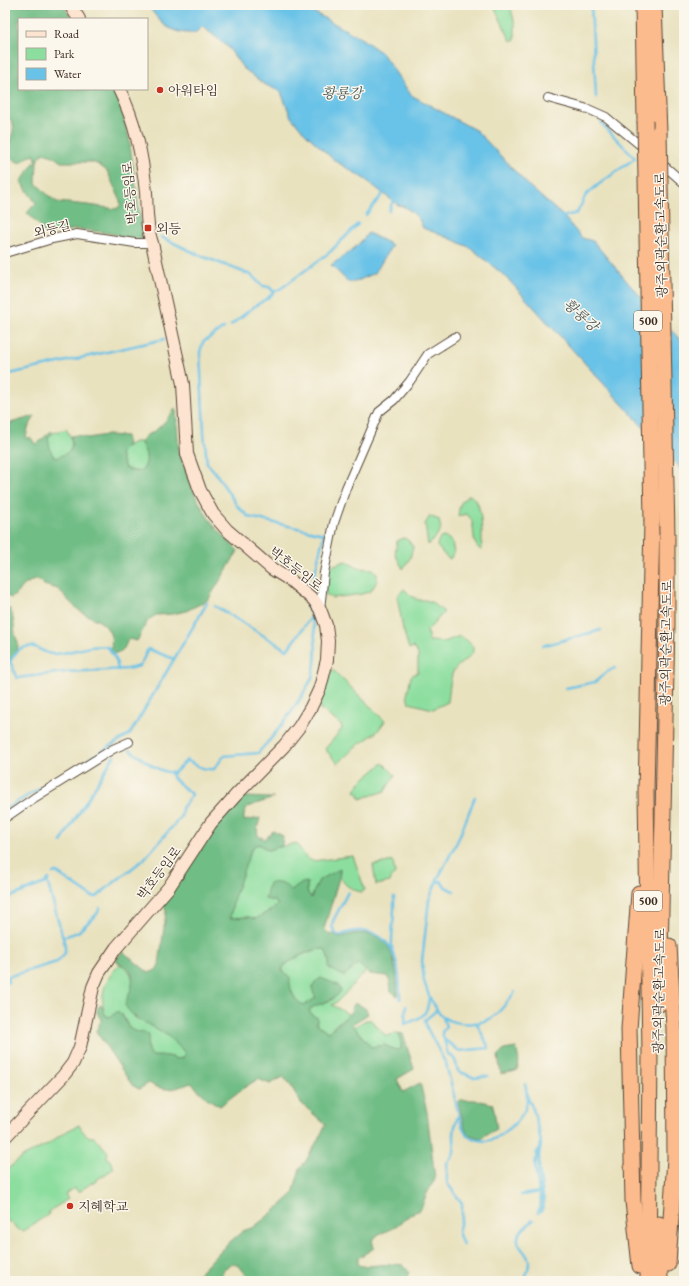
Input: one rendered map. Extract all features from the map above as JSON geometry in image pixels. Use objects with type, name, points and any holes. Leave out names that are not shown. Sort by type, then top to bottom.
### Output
[{"type":"highway","name":"광주외곽순환고속도로","points":[[643,5],[652,521],[646,792],[650,1053],[648,1281]]},
{"type":"highway","name":"광주외곽순환고속도로","points":[[654,5],[659,132],[668,624],[658,1049],[660,1281]]},
{"type":"highway","points":[[642,1281],[633,1201],[629,1029],[646,792]]},
{"type":"highway","points":[[662,853],[674,1028],[675,1158],[667,1281]]},
{"type":"street","points":[[70,5],[78,18]]},
{"type":"street","name":"박호등임로","points":[[5,1137],[63,1076],[73,1063],[80,1047],[93,987],[99,973],[116,948],[169,887],[211,823],[284,746],[299,728],[320,688],[327,660],[328,641],[326,625],[320,609],[314,600],[300,588],[272,569],[227,530],[213,514],[200,490],[187,454],[183,384],[152,243],[148,231],[146,192],[140,147],[133,119],[119,90]]},
{"type":"street","points":[[548,98],[588,109],[606,117],[684,183]]},
{"type":"street","name":"외등길","points":[[5,253],[52,239],[77,234],[135,243],[152,243]]},
{"type":"street","points":[[320,609],[325,566],[334,523],[346,488],[379,412],[394,400],[410,381],[428,354],[455,337]]},
{"type":"street","points":[[5,818],[34,798],[113,749],[129,742]]},
{"type":"green space","points":[[5,5],[63,5],[71,18],[18,18],[18,90],[113,90],[120,104],[129,138],[143,239],[127,238],[109,233],[78,229],[44,234],[40,226],[27,213],[36,203],[21,182],[36,160],[35,155],[28,157],[20,163],[9,155],[8,150],[13,128],[13,124],[5,117]],"holes":[[[43,153],[53,156],[61,162],[92,162],[99,165],[107,171],[121,205],[116,209],[57,202],[50,197],[36,183],[37,161]]]},
{"type":"green space","points":[[493,5],[510,5],[515,24],[515,40],[511,41]]},
{"type":"green space","points":[[176,408],[179,453],[195,495],[207,516],[238,551],[208,600],[186,611],[173,614],[156,615],[148,620],[137,641],[128,639],[122,650],[111,654],[111,636],[105,626],[98,620],[85,614],[71,604],[58,589],[44,585],[40,580],[31,581],[23,586],[18,593],[11,598],[5,595],[5,427],[7,424],[35,416],[28,428],[26,438],[31,438],[36,445],[51,431],[53,433],[48,437],[50,449],[53,456],[57,458],[70,451],[72,445],[71,436],[77,435],[88,438],[106,435],[126,436],[128,445],[123,449],[120,455],[125,468],[132,471],[138,471],[143,469],[146,460],[144,448],[140,442],[148,434],[152,433],[162,425]]},
{"type":"green space","points":[[66,429],[71,440],[70,451],[57,458],[53,456],[50,449],[48,437],[53,433]]},
{"type":"green space","points":[[134,442],[140,442],[146,454],[145,465],[143,469],[138,471],[132,471],[125,468],[120,454],[123,449]]},
{"type":"green space","points":[[470,495],[477,502],[480,512],[482,532],[481,550],[475,542],[470,518],[466,514],[458,516],[461,504]]},
{"type":"green space","points":[[430,516],[439,520],[441,529],[428,545],[425,524]]},
{"type":"green space","points":[[446,537],[452,542],[454,553],[450,559],[446,557],[437,546],[440,538]]},
{"type":"green space","points":[[404,538],[408,540],[413,547],[410,558],[403,569],[395,554],[397,541]]},
{"type":"green space","points":[[345,561],[358,568],[373,569],[377,574],[377,581],[371,591],[362,594],[332,598],[326,595],[326,568]]},
{"type":"green space","points":[[404,589],[418,600],[426,600],[433,603],[444,612],[427,631],[429,641],[444,642],[460,636],[469,642],[473,647],[473,651],[470,656],[453,672],[450,682],[448,702],[433,709],[409,703],[407,695],[411,676],[418,672],[418,654],[413,647],[409,649],[403,629],[397,596]]},
{"type":"green space","points":[[5,609],[10,609],[18,647],[14,655],[5,662]]},
{"type":"green space","points":[[332,669],[385,721],[377,732],[355,747],[338,764],[325,749],[342,729],[341,725],[319,708]]},
{"type":"green space","points":[[383,763],[395,775],[385,791],[360,799],[359,794],[355,791],[360,782]]},
{"type":"green space","points":[[238,798],[274,798],[247,807],[244,814],[244,821],[260,818],[257,829],[258,836],[265,839],[273,831],[283,836],[282,846],[268,850],[258,844],[253,847],[234,898],[230,918],[249,917],[256,919],[275,907],[278,904],[274,901],[265,899],[269,883],[282,884],[291,891],[302,883],[307,882],[307,891],[311,898],[319,880],[340,869],[339,878],[324,929],[330,935],[334,934],[340,938],[346,935],[361,933],[375,936],[386,944],[394,961],[397,996],[391,991],[390,982],[387,976],[370,974],[358,964],[344,976],[333,971],[328,967],[329,960],[325,949],[313,950],[302,954],[283,967],[282,971],[290,977],[292,994],[300,1003],[304,1005],[316,998],[312,989],[315,982],[321,978],[338,985],[341,991],[338,995],[309,1010],[312,1015],[318,1018],[316,1023],[328,1032],[351,1012],[354,1004],[358,1004],[366,1009],[368,1014],[352,1024],[371,1047],[384,1045],[396,1050],[401,1049],[398,1033],[403,1034],[414,1069],[397,1079],[403,1092],[420,1083],[427,1112],[435,1179],[426,1195],[421,1209],[411,1214],[392,1229],[379,1234],[372,1240],[374,1248],[358,1258],[358,1264],[361,1266],[392,1264],[403,1265],[409,1272],[405,1281],[251,1281],[240,1267],[233,1263],[226,1267],[222,1273],[223,1281],[192,1281],[226,1245],[243,1231],[254,1227],[293,1194],[300,1168],[306,1161],[326,1125],[301,1103],[288,1081],[282,1077],[270,1084],[258,1079],[220,1106],[208,1099],[191,1083],[180,1087],[165,1089],[149,1083],[139,1089],[132,1085],[96,1031],[102,1019],[98,1014],[97,1009],[101,1004],[105,1015],[110,1017],[118,1011],[131,1029],[149,1035],[147,1047],[149,1054],[152,1056],[168,1056],[176,1059],[183,1058],[185,1054],[183,1050],[168,1036],[137,1018],[128,1010],[125,1005],[132,986],[132,977],[128,968],[116,961],[122,951],[149,973],[156,970],[159,965],[166,912],[164,902],[207,837]]},
{"type":"green space","points":[[296,843],[306,857],[312,861],[353,856],[365,890],[361,892],[357,891],[346,885],[341,878],[340,870],[319,880],[311,898],[307,891],[307,883],[274,901],[278,904],[276,907],[256,919],[249,917],[230,918],[234,898],[253,847],[258,844],[268,850]]},
{"type":"green space","points":[[393,861],[395,874],[390,882],[376,885],[373,865]]},
{"type":"green space","points":[[319,949],[325,949],[329,960],[328,967],[344,976],[358,963],[366,971],[338,1001],[332,1005],[350,1015],[340,1021],[328,1032],[316,1023],[309,1010],[314,1006],[332,1000],[328,981],[320,978],[313,993],[317,998],[304,1005],[296,1000],[283,970],[283,967],[296,958]]},
{"type":"green space","points":[[120,964],[129,971],[131,975],[132,983],[130,993],[127,998],[135,1018],[156,1028],[171,1038],[185,1054],[183,1058],[176,1059],[168,1056],[152,1056],[149,1054],[145,1032],[136,1032],[130,1028],[122,1014],[110,1017],[105,1015],[103,1007],[103,994],[105,987],[110,975]]},
{"type":"green space","points":[[366,1020],[371,1020],[386,1036],[398,1033],[401,1049],[396,1050],[384,1045],[371,1048],[354,1027]]},
{"type":"green space","points":[[516,1048],[519,1062],[518,1068],[516,1071],[501,1074],[498,1056],[504,1050]]},
{"type":"green space","points":[[461,1100],[475,1100],[493,1104],[497,1129],[485,1135],[482,1139],[467,1134],[458,1102]]},
{"type":"green space","points":[[79,1125],[85,1134],[94,1137],[108,1152],[107,1157],[113,1165],[113,1169],[78,1192],[75,1188],[65,1194],[68,1199],[48,1212],[49,1214],[23,1231],[17,1229],[13,1224],[5,1219],[5,1171],[24,1156],[47,1145],[65,1132]]},
{"type":"water","name":"황룡강","points":[[148,5],[301,5],[362,39],[382,53],[411,95],[477,131],[530,187],[563,216],[582,238],[593,241],[630,285],[684,344],[684,475],[677,464],[506,277],[471,248],[423,228],[419,219],[412,212],[405,207],[398,205],[366,180],[334,160],[305,133],[291,117],[281,92],[264,84],[243,68],[228,47],[207,30],[202,27],[195,33],[187,33],[173,30],[157,18]]},
{"type":"water","points":[[368,233],[392,245],[375,273],[355,282],[348,282],[331,265],[351,251]]},
{"type":"waterway","points":[[591,5],[596,97]]},
{"type":"waterway","points":[[562,217],[577,213],[586,195],[635,158],[601,123]]},
{"type":"waterway","points":[[366,215],[384,192]]},
{"type":"waterway","points":[[389,211],[394,198]]},
{"type":"waterway","points":[[231,325],[330,252],[358,224]]},
{"type":"waterway","points":[[161,237],[199,255],[251,275],[261,285],[269,287],[274,292]]},
{"type":"waterway","points":[[224,328],[203,342],[200,352],[207,463],[215,472],[238,507],[249,517],[324,534],[313,581]]},
{"type":"waterway","points":[[5,375],[165,339]]},
{"type":"waterway","points":[[684,539],[684,585]]},
{"type":"waterway","points":[[5,809],[130,734],[207,603]]},
{"type":"waterway","points":[[215,606],[287,650],[312,616],[306,605]]},
{"type":"waterway","points":[[130,750],[156,768],[174,773],[187,760],[200,767],[214,769],[224,756],[258,753],[288,717],[311,679],[315,663],[315,638],[312,616]]},
{"type":"waterway","points":[[542,646],[601,630]]},
{"type":"waterway","points":[[10,661],[20,649],[30,646],[53,654],[60,654],[87,647],[101,646],[108,647],[116,660],[118,670]]},
{"type":"waterway","points":[[5,663],[10,661],[17,678],[65,672],[127,669],[140,666],[148,649],[174,659]]},
{"type":"waterway","points":[[566,688],[595,682],[607,672],[615,668]]},
{"type":"waterway","points":[[61,842],[114,756]]},
{"type":"waterway","points":[[53,873],[56,872],[91,896],[97,897],[144,859],[180,818],[182,808],[192,795],[172,777],[171,772]]},
{"type":"waterway","points":[[475,797],[458,840],[437,880],[429,900],[422,961],[424,981],[429,996],[437,1010],[425,1020],[427,1028],[446,1064],[462,1127],[467,1136],[485,1141],[491,1140],[510,1128],[520,1117],[526,1106],[527,1095],[525,1084]]},
{"type":"waterway","points":[[5,899],[45,883],[49,879]]},
{"type":"waterway","points":[[5,983],[8,982],[7,977],[57,962],[65,953],[65,945],[47,881]]},
{"type":"waterway","points":[[437,882],[441,881],[448,889],[454,891]]},
{"type":"waterway","points":[[348,892],[333,921],[332,926],[335,933],[340,936],[356,931],[373,933],[384,940],[392,949]]},
{"type":"waterway","points":[[394,897],[392,953],[398,970],[400,999]]},
{"type":"waterway","points":[[63,937],[78,932],[97,914],[100,908]]},
{"type":"waterway","points":[[437,1010],[439,1014],[448,1020],[469,1024],[477,1023],[490,1019],[495,1015],[515,992]]},
{"type":"waterway","points":[[406,1006],[405,1024],[423,1015],[427,1008],[429,997]]},
{"type":"waterway","points":[[443,1017],[446,1027],[442,1032],[448,1054],[454,1059],[458,1071],[475,1078],[488,1076]]},
{"type":"waterway","points":[[445,1040],[459,1051],[489,1048],[477,1024]]},
{"type":"waterway","points":[[527,1096],[533,1109],[541,1144],[539,1170],[544,1203],[541,1212]]},
{"type":"waterway","points":[[459,1114],[454,1131],[454,1153],[447,1163],[447,1183],[462,1203],[462,1217],[458,1232],[463,1245]]},
{"type":"waterway","points":[[538,1213],[541,1202],[535,1166],[537,1152],[540,1150]]},
{"type":"waterway","points":[[521,1195],[540,1192]]},
{"type":"waterway","points":[[524,1281],[529,1262],[527,1255],[518,1242],[518,1238],[520,1232],[533,1220]]},
{"type":"place","name":"아워타임","points":[[160,90]]},
{"type":"place","name":"외등","points":[[148,228]]},
{"type":"place","name":"지혜학교","points":[[70,1206]]}]
